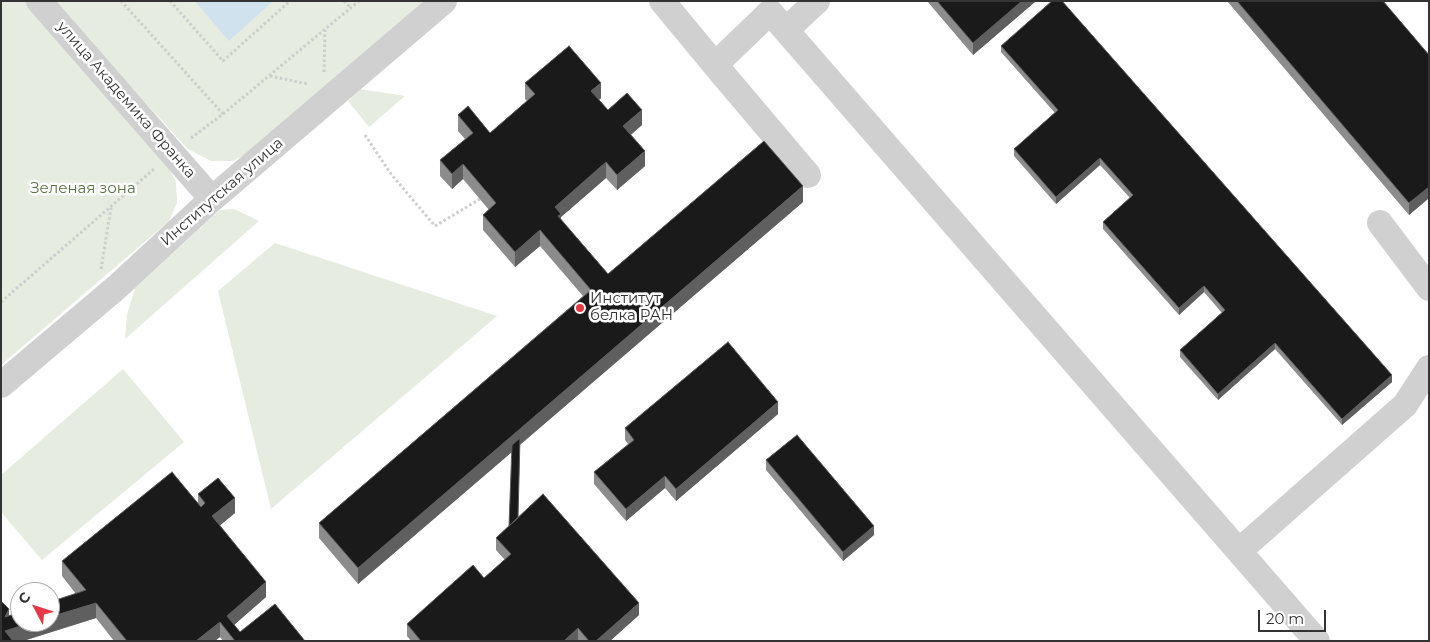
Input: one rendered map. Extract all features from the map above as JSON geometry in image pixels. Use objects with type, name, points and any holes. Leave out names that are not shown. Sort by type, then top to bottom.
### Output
[{"type":"street","name":"улица Академика Франка","points":[[39,1],[212,198]]},
{"type":"street","name":"Институтская улица","points":[[1,385],[117,287],[212,198],[444,1]]},
{"type":"street","points":[[662,1],[808,175]]},
{"type":"street","points":[[786,30],[817,1]]},
{"type":"street","points":[[715,65],[770,12],[1317,641]]},
{"type":"street","points":[[1380,223],[1429,288]]},
{"type":"street","points":[[1239,551],[1405,405],[1429,368]]},
{"type":"path","points":[[121,1],[223,114]]},
{"type":"path","points":[[170,1],[222,61],[290,1]]},
{"type":"path","points":[[344,1],[351,8]]},
{"type":"path","points":[[187,141],[270,76],[359,1]]},
{"type":"path","points":[[324,77],[325,30]]},
{"type":"path","points":[[270,76],[315,85]]},
{"type":"path","points":[[365,135],[391,174],[435,226],[480,199]]},
{"type":"path","points":[[1,302],[158,165]]},
{"type":"path","points":[[101,269],[111,208]]},
{"type":"green space","name":"Зеленая зона","points":[[1,1],[26,1],[168,166],[176,182],[177,203],[169,221],[1,365]]},
{"type":"green space","points":[[52,1],[427,1],[255,149],[233,161],[211,161],[188,149]]},
{"type":"green space","points":[[360,89],[405,96],[369,127],[348,101]]},
{"type":"green space","points":[[234,209],[259,221],[125,339],[127,315],[135,288],[220,210]]},
{"type":"green space","points":[[275,243],[497,316],[271,509],[218,291]]},
{"type":"green space","points":[[123,369],[184,442],[42,560],[1,512],[1,475]]},
{"type":"water","points":[[195,1],[273,1],[229,41]]},
{"type":"building","points":[[937,1],[1022,1],[973,43]]},
{"type":"building","points":[[1052,1],[1062,1],[1392,375],[1342,419],[1275,343],[1218,394],[1180,350],[1225,310],[1204,286],[1179,308],[1103,222],[1133,195],[1100,158],[1056,197],[1014,149],[1058,110],[1001,46]]},
{"type":"building","points":[[1237,1],[1383,1],[1429,55],[1429,187],[1409,203]]},
{"type":"building","name":"Институт белка РАН","points":[[569,46],[601,83],[591,91],[608,110],[627,93],[642,110],[623,126],[645,151],[617,175],[606,162],[555,207],[561,214],[558,216],[608,274],[764,141],[803,186],[358,568],[319,523],[591,290],[540,230],[515,252],[483,215],[496,203],[463,164],[452,174],[440,160],[473,133],[458,115],[468,106],[490,133],[535,94],[525,83]]},
{"type":"building","points":[[728,342],[778,402],[676,489],[665,476],[626,509],[594,472],[634,440],[625,428]]},
{"type":"building","points":[[797,435],[874,526],[843,552],[766,460]]},
{"type":"building","points":[[520,438],[518,518],[509,526],[512,445]]},
{"type":"building","points":[[172,472],[201,507],[205,503],[198,494],[218,478],[235,498],[212,516],[266,582],[227,616],[240,632],[275,604],[305,641],[235,641],[220,622],[196,641],[127,641],[96,603],[60,614],[60,599],[86,590],[62,561]]},
{"type":"building","points":[[543,494],[639,603],[596,641],[589,641],[578,628],[564,641],[421,641],[407,624],[473,565],[484,578],[511,554],[496,538]]},
{"type":"building","points":[[1,601],[9,609],[5,617],[10,615],[10,629],[5,631],[13,641],[1,641]]},
{"type":"place","name":"Институт белка РАН","points":[[580,308]]}]
